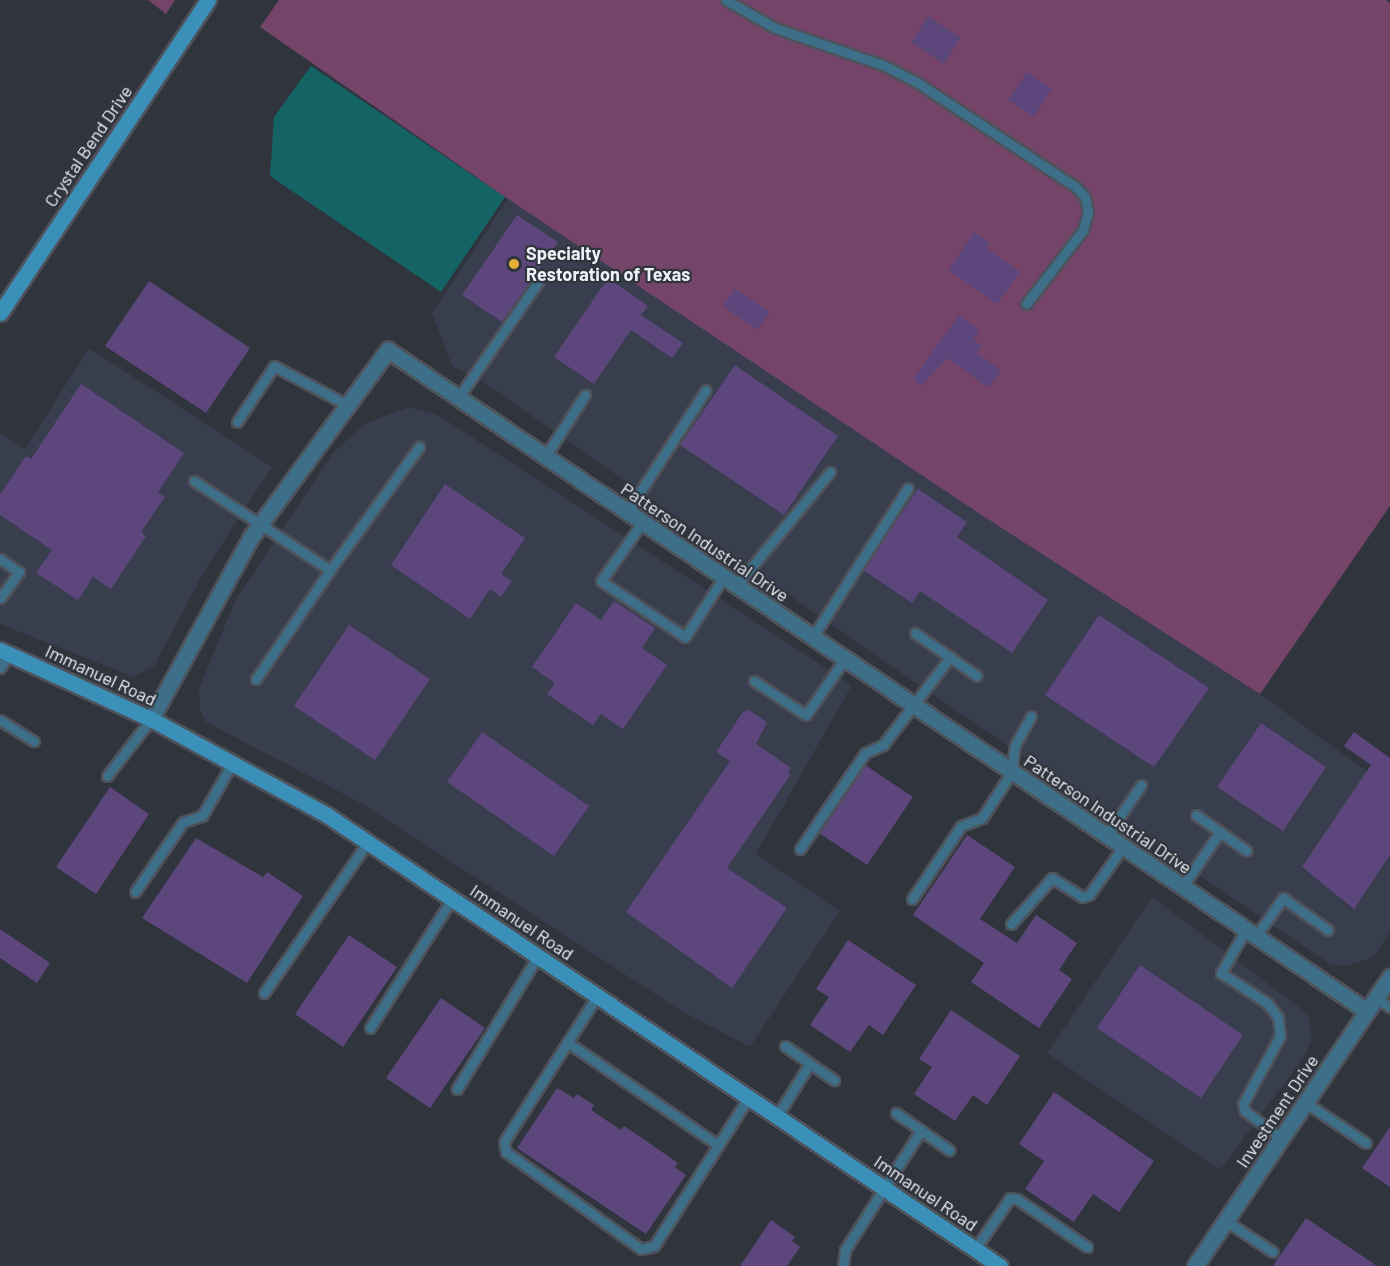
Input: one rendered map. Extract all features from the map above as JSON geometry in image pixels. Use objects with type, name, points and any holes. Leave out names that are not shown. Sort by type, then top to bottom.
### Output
[{"type":"street","name":"Crystal Bend Drive","points":[[0,313],[208,0]]},
{"type":"street","name":"Patterson Industrial Drive","points":[[151,719],[259,525],[388,350],[1182,887],[1371,1005]]},
{"type":"street","name":"Immanuel Road","points":[[4,652],[151,719],[233,762],[367,843],[1000,1266]]},
{"type":"street","name":"Investment Drive","points":[[1195,1266],[1390,977]]},
{"type":"lane","points":[[726,0],[775,27],[883,65],[918,83],[1076,188],[1085,197],[1088,212],[1083,230],[1026,304]]},
{"type":"lane","points":[[458,398],[538,282]]},
{"type":"lane","points":[[237,422],[274,366],[348,405]]},
{"type":"lane","points":[[627,512],[706,390]]},
{"type":"lane","points":[[545,457],[585,395]]},
{"type":"lane","points":[[256,679],[330,570],[419,447]]},
{"type":"lane","points":[[642,523],[601,581],[685,637],[729,582],[830,472]]},
{"type":"lane","points":[[194,481],[330,570]]},
{"type":"lane","points":[[812,638],[908,488]]},
{"type":"lane","points":[[0,559],[19,572],[0,598]]},
{"type":"lane","points":[[915,633],[977,676]]},
{"type":"lane","points":[[0,668],[4,652]]},
{"type":"lane","points":[[801,849],[865,753],[883,745],[950,657]]},
{"type":"lane","points":[[754,681],[806,715],[844,660]]},
{"type":"lane","points":[[912,899],[961,826],[982,818],[1011,773],[1015,745],[1031,716]]},
{"type":"lane","points":[[107,776],[151,719]]},
{"type":"lane","points":[[0,720],[34,741]]},
{"type":"lane","points":[[135,891],[183,822],[202,816],[233,762]]},
{"type":"lane","points":[[1106,836],[1141,785]]},
{"type":"lane","points":[[1196,814],[1247,851]]},
{"type":"lane","points":[[1182,887],[1221,832]]},
{"type":"lane","points":[[264,993],[367,843]]},
{"type":"lane","points":[[1011,924],[1052,878],[1082,897],[1089,895],[1123,847]]},
{"type":"lane","points":[[1282,1139],[1245,1111],[1244,1104],[1280,1036],[1278,1017],[1267,1003],[1221,972],[1251,932],[1283,898],[1329,930]]},
{"type":"lane","points":[[370,1028],[452,899]]},
{"type":"lane","points":[[457,1089],[538,956]]},
{"type":"lane","points":[[597,996],[504,1142],[506,1152],[641,1249],[654,1246],[749,1097]]},
{"type":"lane","points":[[1371,1005],[1390,1007]]},
{"type":"lane","points":[[567,1042],[718,1145]]},
{"type":"lane","points":[[785,1046],[834,1080]]},
{"type":"lane","points":[[777,1116],[810,1064]]},
{"type":"lane","points":[[1306,1103],[1366,1143]]},
{"type":"lane","points":[[896,1113],[949,1150]]},
{"type":"lane","points":[[843,1266],[845,1250],[886,1189],[921,1130]]},
{"type":"lane","points":[[975,1249],[1010,1198],[1017,1199],[1087,1247]]},
{"type":"lane","points":[[1226,1221],[1273,1252]]},
{"type":"shaded area","points":[[148,0],[175,0],[166,14]]},
{"type":"shaded area","points":[[279,0],[1386,0],[1390,3],[1390,506],[1260,694],[980,514],[505,197],[260,27]]},
{"type":"shaded area","points":[[311,66],[505,197],[441,292],[270,176],[274,117]]},
{"type":"shaded area","points":[[509,197],[1260,694],[1390,788],[1390,932],[1373,958],[1344,966],[1330,964],[882,660],[482,381],[452,366],[432,313]]},
{"type":"shaded area","points":[[89,348],[272,467],[205,570],[154,666],[134,677],[0,624],[0,433],[25,449]]},
{"type":"shaded area","points":[[409,407],[438,415],[852,685],[756,854],[840,911],[750,1047],[683,1012],[361,803],[206,722],[200,710],[199,689],[235,601],[332,454],[364,424]]},
{"type":"shaded area","points":[[1152,897],[1308,1014],[1312,1039],[1304,1057],[1220,1170],[1047,1053]]},
{"type":"building","points":[[928,16],[961,38],[944,64],[911,42]]},
{"type":"building","points":[[1027,72],[1052,89],[1034,117],[1008,100]]},
{"type":"building","points":[[517,215],[558,242],[502,322],[462,295]]},
{"type":"building","points":[[974,232],[990,243],[986,248],[1020,272],[997,304],[948,270]]},
{"type":"building","points":[[608,278],[648,306],[641,315],[683,343],[672,358],[631,330],[594,384],[554,357]]},
{"type":"building","points":[[149,281],[250,348],[206,413],[105,346]]},
{"type":"building","points":[[735,289],[770,312],[758,330],[723,306]]},
{"type":"building","points":[[959,315],[979,330],[973,339],[982,346],[977,353],[1001,370],[989,388],[947,358],[921,386],[913,379]]},
{"type":"building","points":[[735,365],[838,436],[784,515],[680,445]]},
{"type":"building","points":[[81,384],[184,453],[158,492],[165,497],[141,532],[146,536],[111,589],[93,577],[78,600],[36,573],[52,550],[0,515],[0,495],[26,456],[31,459]]},
{"type":"building","points":[[445,484],[525,538],[501,574],[512,581],[501,597],[490,589],[470,619],[391,565]]},
{"type":"building","points":[[918,489],[967,522],[957,537],[1048,600],[1012,653],[920,591],[912,603],[863,570]]},
{"type":"building","points":[[614,601],[655,628],[642,648],[667,665],[623,729],[601,714],[593,725],[547,694],[555,683],[532,667],[576,603],[601,620]]},
{"type":"building","points":[[1099,615],[1209,688],[1154,767],[1045,695]]},
{"type":"building","points":[[349,625],[430,679],[375,760],[294,706]]},
{"type":"building","points":[[749,710],[767,722],[756,744],[791,768],[788,772],[791,774],[727,868],[787,908],[732,988],[626,912],[730,761],[716,752],[743,712]]},
{"type":"building","points":[[1261,723],[1326,767],[1283,831],[1217,787]]},
{"type":"building","points":[[482,732],[589,806],[554,856],[447,782]]},
{"type":"building","points":[[1354,732],[1390,758],[1390,855],[1354,909],[1302,867],[1371,765],[1344,746]]},
{"type":"building","points":[[865,765],[913,797],[867,865],[819,833]]},
{"type":"building","points":[[110,787],[149,814],[96,894],[56,867]]},
{"type":"building","points":[[967,835],[1015,867],[980,919],[1017,943],[1036,915],[1077,943],[1059,970],[1072,979],[1039,1028],[971,982],[984,963],[913,915]]},
{"type":"building","points":[[196,838],[263,877],[267,872],[303,896],[247,983],[142,918]]},
{"type":"building","points":[[0,929],[50,963],[37,983],[0,958]]},
{"type":"building","points":[[349,935],[397,967],[343,1047],[295,1014]]},
{"type":"building","points":[[848,940],[916,985],[883,1035],[869,1025],[850,1052],[810,1025],[829,997],[816,989]]},
{"type":"building","points":[[1140,965],[1243,1035],[1201,1098],[1097,1028]]},
{"type":"building","points":[[441,998],[485,1028],[430,1108],[386,1078]]},
{"type":"building","points":[[951,1010],[1020,1056],[987,1105],[973,1095],[955,1121],[914,1094],[932,1067],[919,1059]]},
{"type":"building","points":[[557,1088],[574,1098],[577,1094],[594,1105],[591,1110],[621,1130],[624,1126],[642,1138],[678,1163],[675,1167],[686,1175],[646,1234],[517,1148]]},
{"type":"building","points":[[1054,1092],[1154,1161],[1119,1212],[1093,1194],[1074,1222],[1025,1189],[1044,1161],[1019,1144]]},
{"type":"building","points":[[1390,1127],[1390,1187],[1362,1168]]},
{"type":"building","points":[[1306,1218],[1377,1266],[1273,1266]]},
{"type":"building","points":[[771,1220],[795,1237],[792,1241],[800,1247],[787,1266],[740,1266]]},
{"type":"place","name":"Specialty Restoration of Texas","points":[[514,264]]}]
